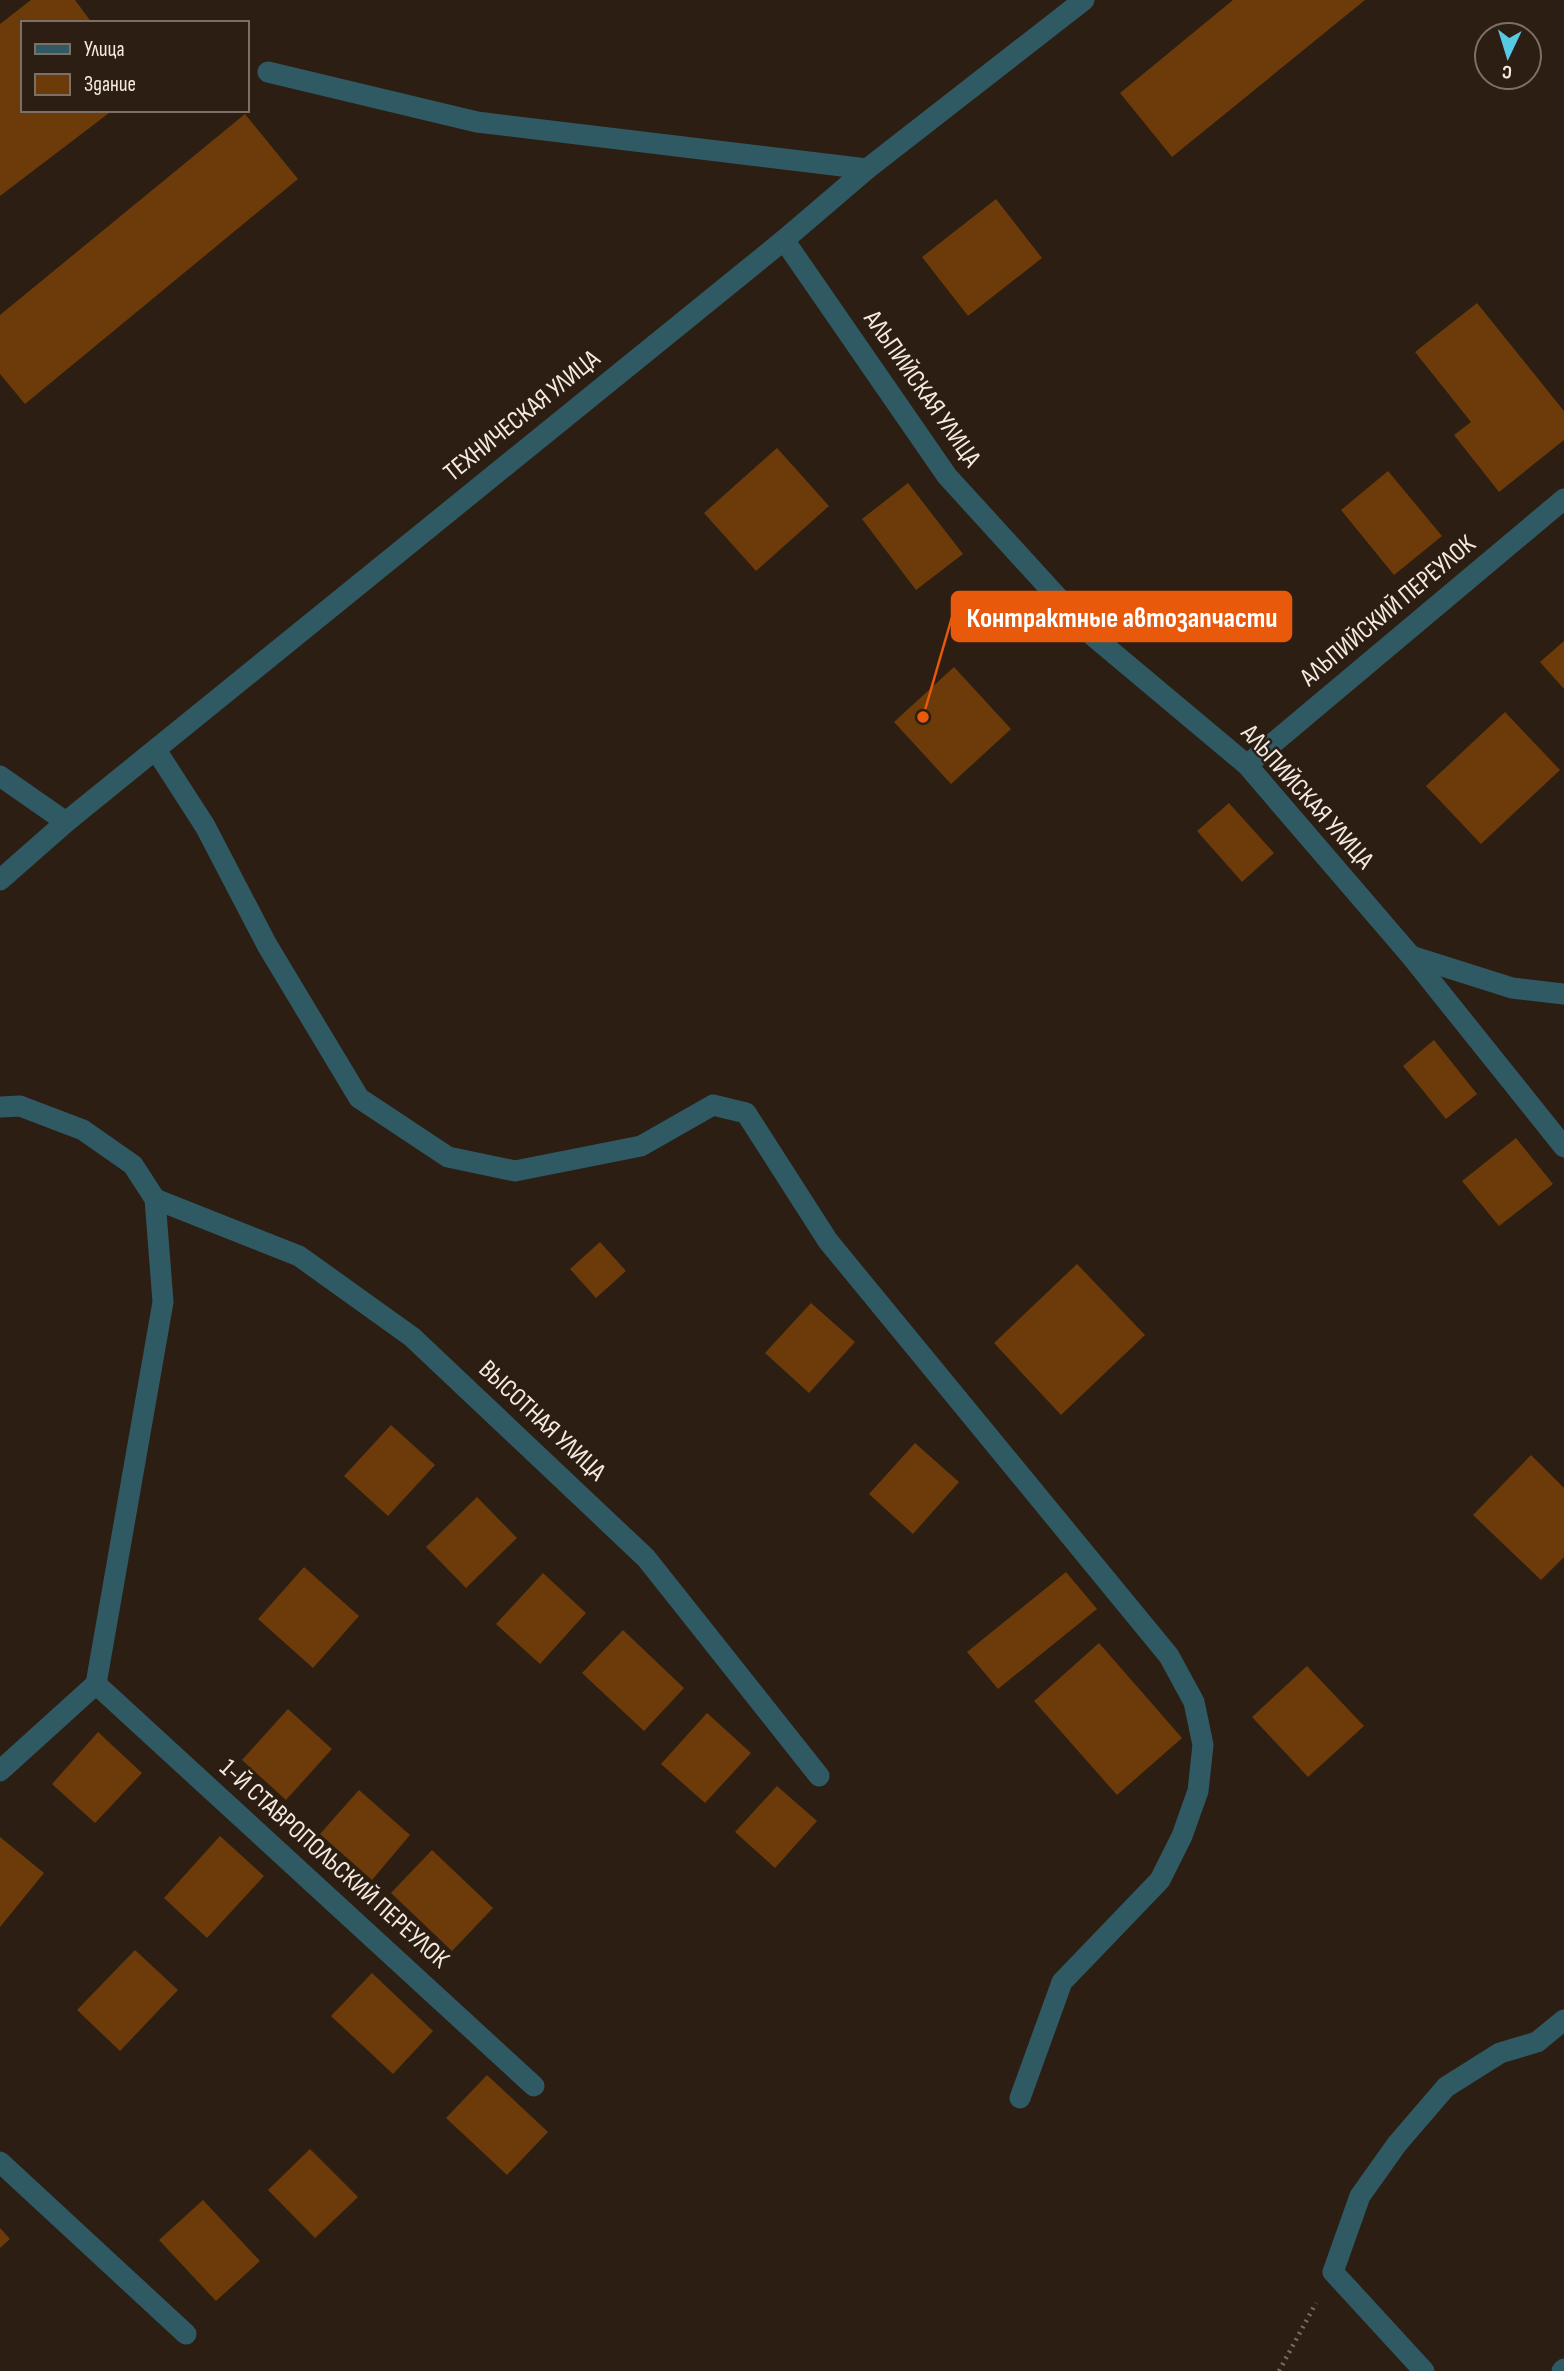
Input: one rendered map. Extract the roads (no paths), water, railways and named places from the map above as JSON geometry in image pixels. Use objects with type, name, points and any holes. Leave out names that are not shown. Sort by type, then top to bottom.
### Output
[{"type":"street","name":"ТЕХНИЧЕСКАЯ УЛИЦА","points":[[0,880],[66,822],[784,240],[867,169],[1084,0]]},
{"type":"street","points":[[268,72],[477,121],[867,169]]},
{"type":"street","name":"АЛЬПИЙСКАЯ УЛИЦА","points":[[784,240],[947,476],[1093,636],[1247,765],[1411,956],[1564,1147]]},
{"type":"street","name":"АЛЬПИЙСКИЙ ПЕРЕУЛОК","points":[[1247,765],[1564,499]]},
{"type":"street","points":[[156,750],[205,826],[267,945],[359,1098],[448,1157],[515,1171],[640,1146],[713,1105],[746,1114],[828,1241],[1169,1656],[1194,1702],[1203,1745],[1198,1791],[1182,1836],[1160,1880],[1062,1982],[1020,2098]]},
{"type":"street","points":[[0,776],[66,822]]},
{"type":"street","points":[[1411,956],[1512,988],[1564,994]]},
{"type":"street","points":[[0,1107],[20,1106],[83,1130],[133,1165],[155,1199],[163,1302],[96,1684],[0,1772]]},
{"type":"street","name":"ВЫСОТНАЯ УЛИЦА","points":[[155,1199],[299,1256],[412,1336],[646,1558],[818,1776]]},
{"type":"street","name":"1-Й СТАВРОПОЛЬСКИЙ ПЕРЕУЛОК","points":[[96,1684],[534,2086]]},
{"type":"street","points":[[1424,2371],[1333,2272],[1360,2196],[1396,2144],[1446,2087],[1500,2053],[1537,2042],[1564,2020]]},
{"type":"street","points":[[0,2162],[186,2334]]},
{"type":"place","name":"Контрактные автозапчасти","points":[[923,717]]}]
